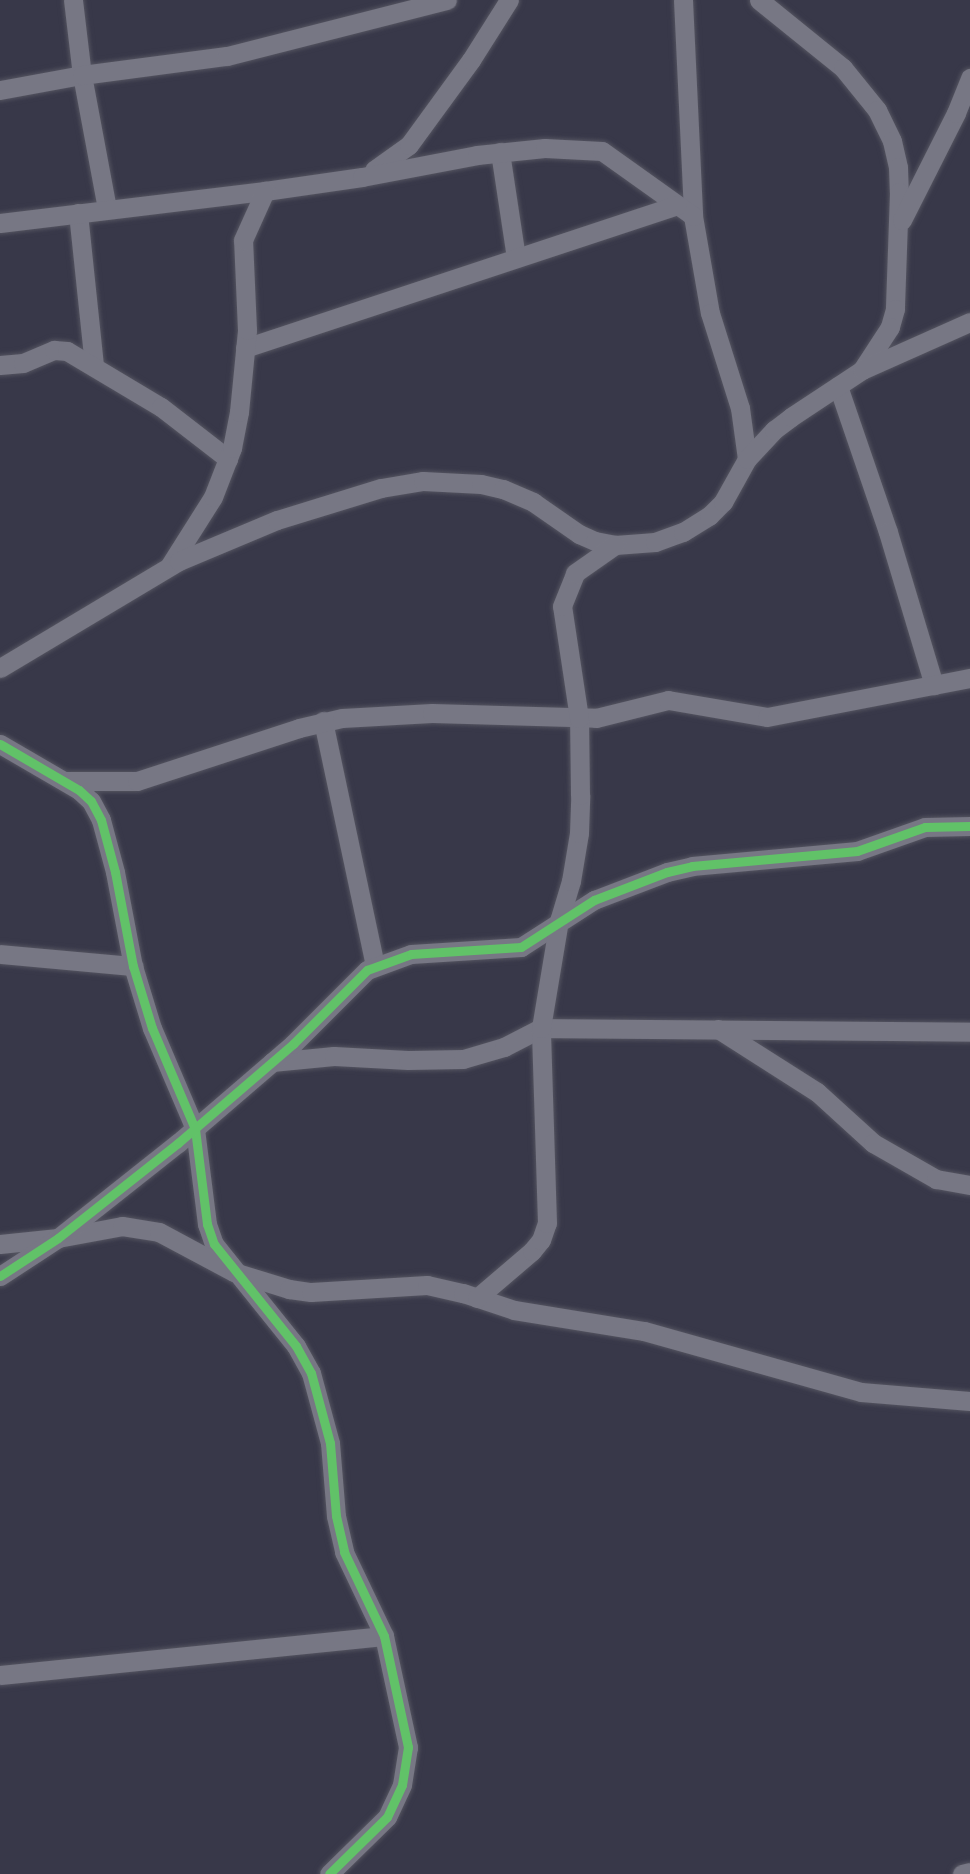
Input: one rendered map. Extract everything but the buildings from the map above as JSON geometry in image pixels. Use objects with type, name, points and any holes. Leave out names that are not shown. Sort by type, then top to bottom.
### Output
[{"type":"street","points":[[73,0],[82,75],[107,209]]},
{"type":"street","points":[[0,90],[82,75],[227,56],[447,0]]},
{"type":"street","points":[[362,177],[389,162],[408,145],[471,60],[509,0]]},
{"type":"street","points":[[683,0],[685,211],[710,313],[740,408],[747,459]]},
{"type":"street","points":[[759,0],[843,68],[877,110],[889,134],[898,167],[894,317],[862,370]]},
{"type":"street","points":[[898,227],[956,113],[970,78]]},
{"type":"street","points":[[0,223],[265,191],[500,152],[545,148],[603,151],[685,211]]},
{"type":"street","points":[[500,152],[516,258]]},
{"type":"street","points":[[169,566],[213,497],[228,458],[239,412],[245,348],[243,240],[265,191]]},
{"type":"street","points":[[245,348],[516,258],[685,211]]},
{"type":"street","points":[[78,213],[94,366]]},
{"type":"street","points":[[0,668],[169,566],[230,537],[381,488],[422,481],[448,481],[503,489],[533,502],[579,534],[615,545],[655,542],[683,531],[709,516],[723,502],[747,459],[774,430],[862,370],[970,322]]},
{"type":"street","points":[[0,365],[23,363],[61,349],[161,407],[228,458]]},
{"type":"street","points":[[838,386],[888,531],[934,685]]},
{"type":"street","points":[[477,1298],[532,1251],[541,1240],[547,1223],[541,1028],[559,921],[571,881],[579,833],[579,718],[562,607],[575,573],[615,545]]},
{"type":"street","points":[[65,781],[137,781],[323,721],[432,713],[610,717],[668,700],[767,717],[970,678]]},
{"type":"street","points":[[323,721],[375,967]]},
{"type":"street","points":[[0,744],[65,781],[91,801],[101,821],[116,872],[133,966],[152,1028],[195,1129],[207,1224],[214,1244],[296,1346],[311,1373],[330,1443],[336,1516],[344,1552],[384,1636],[408,1746],[402,1785],[387,1816],[329,1874]]},
{"type":"street","points":[[0,1276],[58,1238],[195,1129],[272,1062],[345,990],[375,967],[411,954],[521,947],[594,900],[667,872],[692,866],[857,851],[925,827],[970,826]]},
{"type":"street","points":[[0,954],[133,966]]},
{"type":"street","points":[[272,1062],[334,1056],[408,1060],[463,1059],[504,1047],[541,1028],[970,1032]]},
{"type":"street","points":[[718,1029],[817,1092],[873,1143],[936,1179],[970,1185]]},
{"type":"street","points":[[0,1244],[58,1238],[122,1226],[159,1232],[234,1272],[299,1291],[413,1284],[477,1298],[514,1310],[643,1331],[861,1392],[970,1401]]},
{"type":"street","points":[[0,1675],[384,1636]]},
{"type":"street","points":[[962,1874],[970,1872]]},
{"type":"cycle path","points":[[0,744],[79,790],[91,801],[101,820],[115,872],[133,966],[152,1028],[195,1129],[207,1224],[214,1244],[296,1346],[311,1373],[330,1443],[336,1516],[344,1552],[384,1636],[408,1747],[402,1785],[387,1817],[329,1874]]},
{"type":"cycle path","points":[[0,1276],[58,1238],[178,1143],[293,1044],[367,970],[411,954],[521,947],[594,900],[667,872],[692,866],[857,851],[925,827],[970,826]]}]
